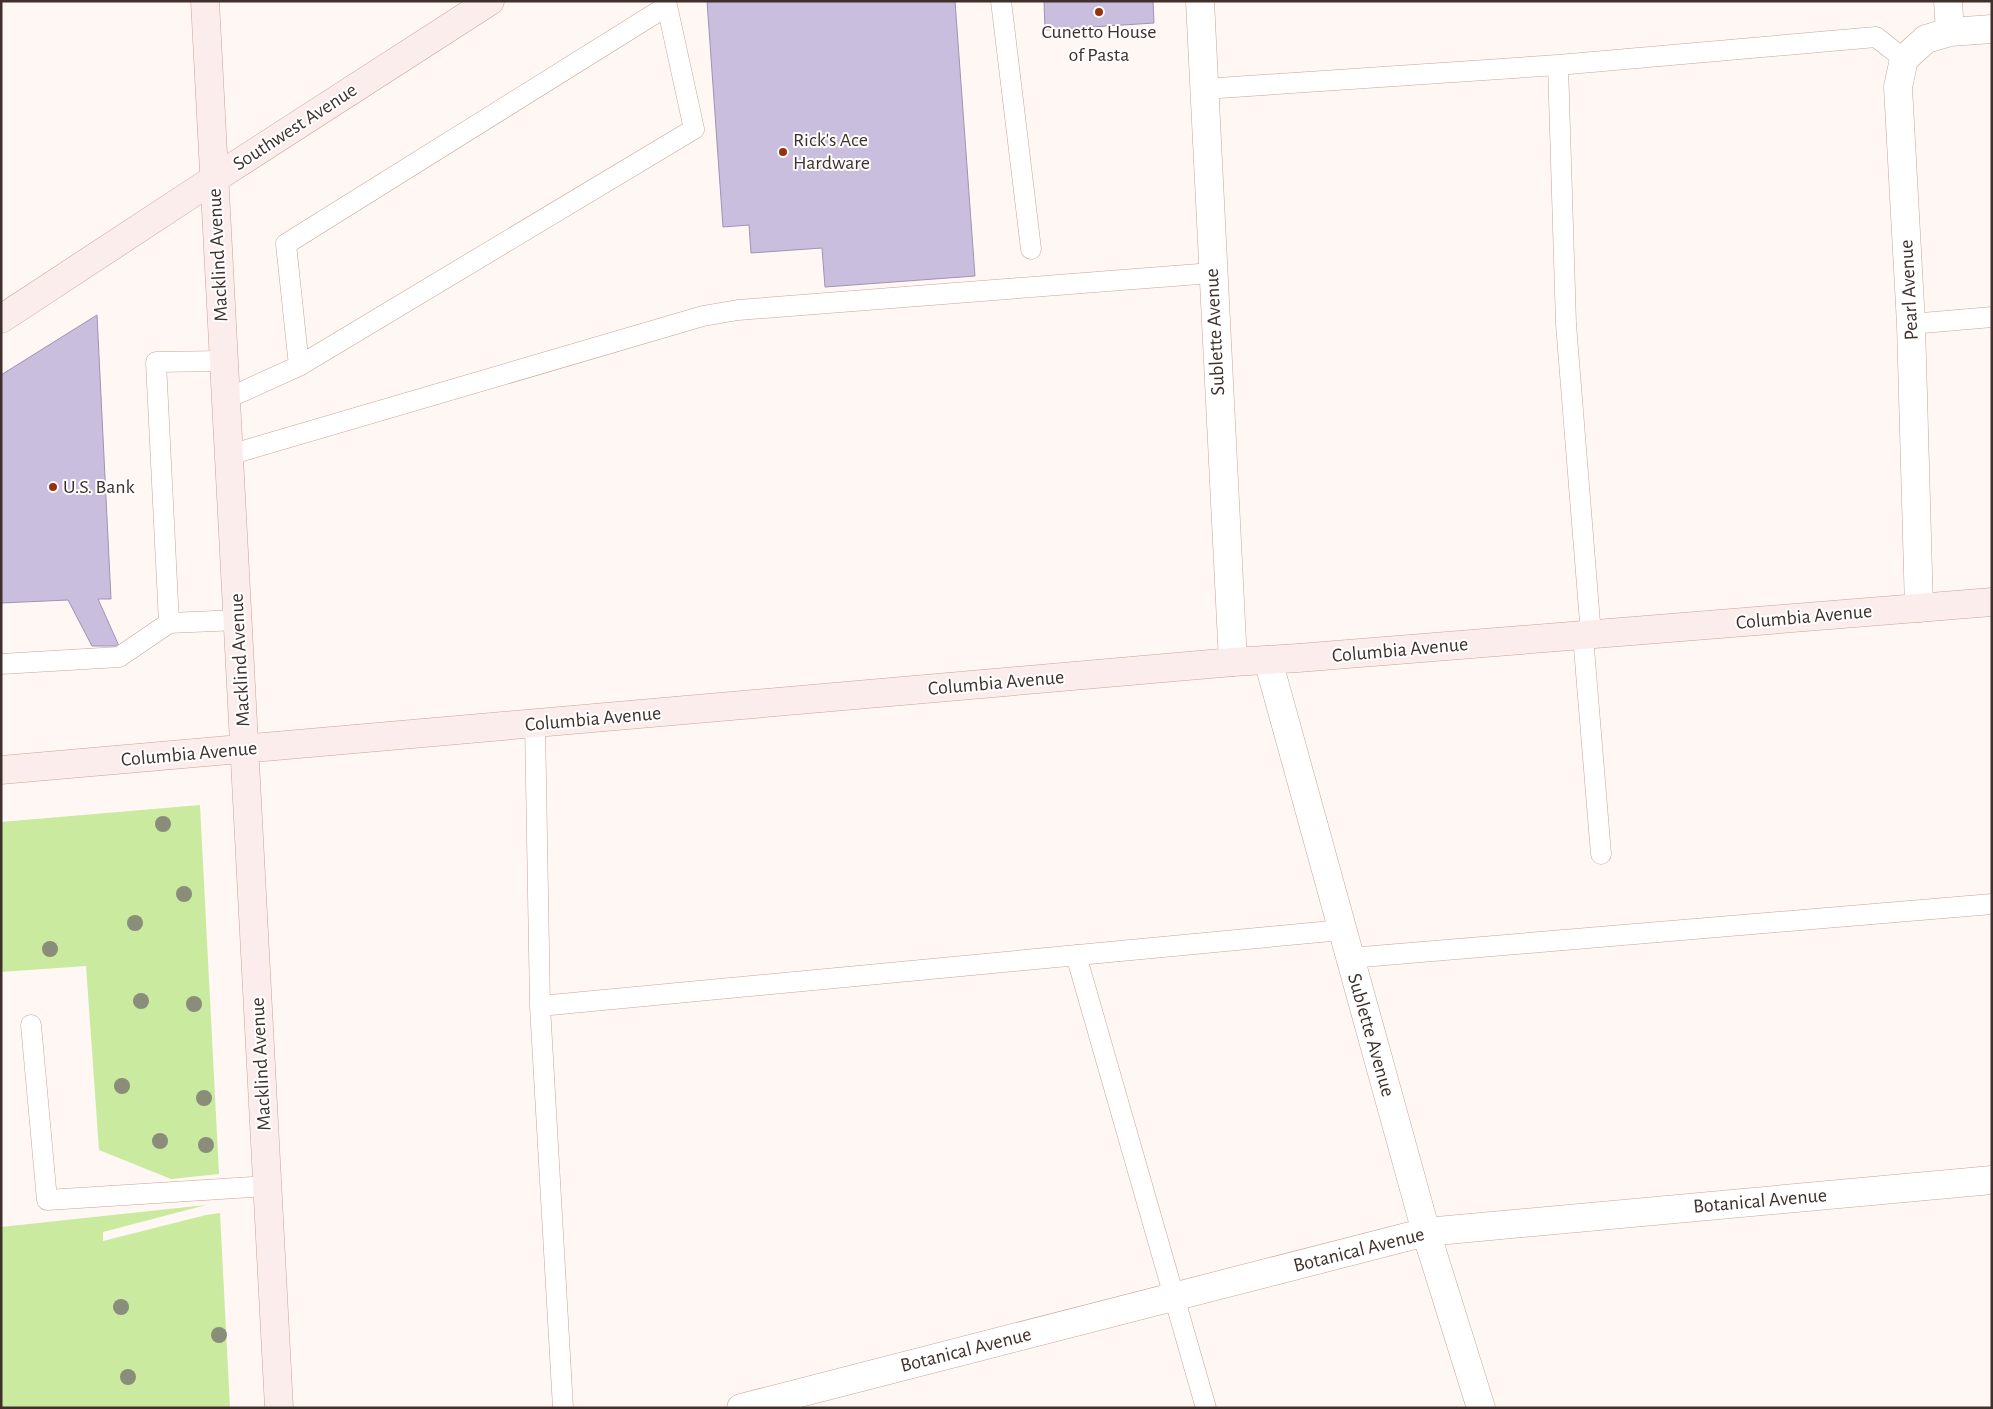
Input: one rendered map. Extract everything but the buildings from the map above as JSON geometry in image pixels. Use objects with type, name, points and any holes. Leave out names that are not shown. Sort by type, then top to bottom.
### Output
[{"type":"street","name":"Macklind Avenue","points":[[205,1],[279,1408]]},
{"type":"street","name":"Southwest Avenue","points":[[1,319],[490,1]]},
{"type":"street","name":"Sublette Avenue","points":[[1200,1],[1212,273],[1233,662]]},
{"type":"street","points":[[1948,1],[1950,32]]},
{"type":"street","points":[[1904,60],[1926,39],[1950,32],[1992,29]]},
{"type":"street","name":"Pearl Avenue","points":[[1904,60],[1898,87],[1911,324],[1919,608]]},
{"type":"street","name":"Columbia Avenue","points":[[1,770],[1233,662],[1992,602]]},
{"type":"street","name":"Sublette Avenue","points":[[1268,660],[1426,1232],[1481,1408]]},
{"type":"street","name":"Botanical Avenue","points":[[741,1408],[1426,1232],[1992,1180]]},
{"type":"lane","points":[[1001,1],[1031,249]]},
{"type":"lane","points":[[226,399],[298,366],[694,129],[667,3],[286,244],[298,366]]},
{"type":"lane","points":[[1204,89],[1558,66],[1876,37],[1904,60]]},
{"type":"lane","points":[[1558,66],[1566,324],[1601,854]]},
{"type":"lane","points":[[229,455],[712,314],[748,309],[1212,273]]},
{"type":"lane","points":[[1911,324],[1992,317]]},
{"type":"lane","points":[[169,623],[156,362],[224,360]]},
{"type":"lane","points":[[1,664],[119,657],[169,623],[238,620]]},
{"type":"lane","points":[[535,724],[540,1006],[563,1408]]},
{"type":"lane","points":[[1350,958],[1992,904]]},
{"type":"lane","points":[[540,1006],[1342,930]]},
{"type":"lane","points":[[1076,955],[1206,1408]]},
{"type":"lane","points":[[31,1025],[47,1200],[267,1186]]},
{"type":"green space","points":[[200,805],[219,1174],[171,1179],[99,1150],[86,966],[1,972],[1,822]]},
{"type":"green space","points":[[206,1205],[103,1232],[103,1241],[220,1213],[230,1408],[1,1408],[1,1227]]},
{"type":"place","name":"Cunetto House of Pasta","points":[[1099,12]]},
{"type":"place","name":"Rick's Ace Hardware","points":[[783,152]]},
{"type":"place","name":"U.S. Bank","points":[[53,487]]}]
